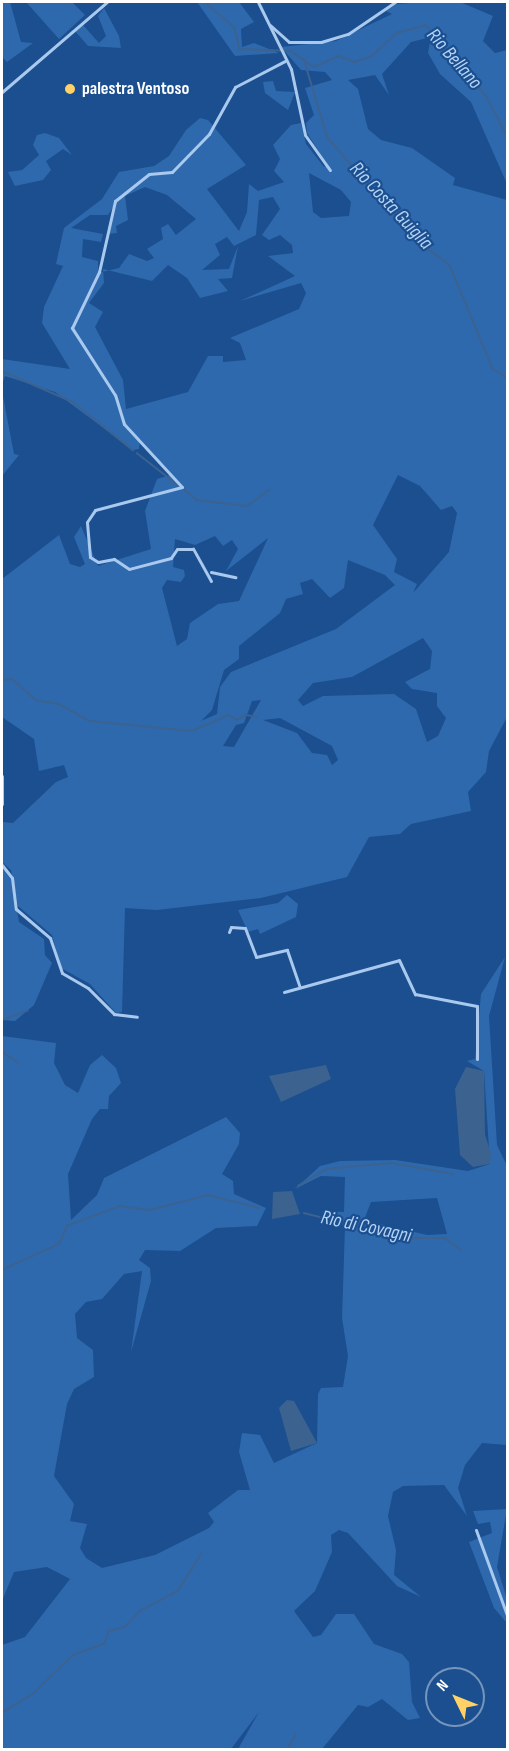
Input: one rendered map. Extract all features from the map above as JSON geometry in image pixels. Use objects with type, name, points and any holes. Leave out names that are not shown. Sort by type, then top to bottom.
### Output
[{"type":"street","points":[[2,92],[107,2]]},
{"type":"street","points":[[258,2],[297,88],[305,135],[330,170]]},
{"type":"street","points":[[268,24],[289,42],[321,42],[348,34],[394,2]]},
{"type":"street","points":[[212,580],[211,572],[193,549],[180,548],[171,558],[136,567],[90,557],[90,515],[182,487],[124,424],[115,395],[72,328],[99,272],[115,201],[148,174],[172,172],[209,134],[238,83],[285,61]]},
{"type":"street","points":[[211,572],[236,577]]},
{"type":"street","points":[[2,776],[2,804]]},
{"type":"street","points":[[2,865],[12,878],[14,905],[50,938],[62,973],[88,988],[117,1016],[137,1017]]},
{"type":"street","points":[[229,932],[231,927],[245,928],[256,957],[287,950],[300,987]]},
{"type":"street","points":[[284,992],[399,960],[415,994],[477,1006],[477,1059]]},
{"type":"street","points":[[476,1530],[507,1618]]},
{"type":"shaded area","points":[[2,2],[10,2],[21,42],[33,43],[7,62],[2,57]]},
{"type":"shaded area","points":[[26,2],[72,2],[85,15],[59,39]]},
{"type":"shaded area","points":[[197,2],[239,2],[254,22],[241,29],[242,47],[254,43],[279,53],[235,56]]},
{"type":"shaded area","points":[[460,2],[493,16],[483,41],[495,53],[507,50],[507,184],[471,102],[440,74],[428,53],[431,37],[411,42],[382,74],[389,95],[375,75],[348,80],[358,89],[368,129],[381,140],[412,148],[455,178],[453,185],[507,200],[507,717],[489,751],[486,772],[468,792],[471,811],[411,824],[400,834],[369,837],[347,877],[261,898],[157,910],[125,908],[122,1012],[116,1013],[90,984],[61,968],[52,935],[18,906],[11,870],[2,862],[2,812],[3,822],[13,823],[56,782],[68,777],[64,765],[39,771],[34,739],[2,717],[2,579],[59,535],[70,564],[80,567],[85,564],[74,537],[81,526],[98,566],[151,549],[145,511],[157,479],[170,475],[140,439],[139,449],[133,450],[55,392],[5,376],[2,385],[2,359],[70,369],[42,323],[44,307],[63,266],[56,264],[64,228],[102,199],[119,172],[154,166],[169,156],[186,130],[200,118],[208,120],[246,165],[207,189],[239,231],[247,212],[249,184],[258,191],[284,182],[274,171],[280,159],[273,145],[291,125],[301,123],[306,144],[324,167],[327,164],[307,133],[306,123],[314,115],[305,88],[332,80],[325,72],[301,70],[281,47],[336,41],[392,14],[386,11],[397,4]],"holes":[[[309,173],[341,190],[351,202],[349,216],[321,218],[313,212]],[[145,187],[167,195],[196,219],[176,235],[168,224],[161,228],[163,239],[147,249],[154,258],[147,261],[129,254],[119,268],[109,270],[152,281],[168,265],[187,278],[200,298],[228,291],[218,279],[232,278],[238,246],[229,269],[202,270],[220,255],[215,244],[227,237],[234,246],[256,235],[259,200],[273,197],[280,209],[262,235],[269,240],[280,235],[292,245],[293,253],[268,256],[295,276],[240,301],[301,283],[306,293],[299,309],[230,338],[240,343],[246,360],[223,362],[223,356],[208,356],[188,392],[126,409],[123,380],[95,327],[103,312],[89,303],[104,283],[103,272],[98,273],[98,261],[82,257],[83,239],[101,242],[103,234],[71,228],[90,215],[108,215],[116,203],[108,234],[117,233],[116,226],[128,220],[125,196]],[[398,475],[420,486],[441,510],[452,506],[457,513],[449,552],[413,593],[417,584],[394,572],[397,559],[373,525]],[[215,536],[223,546],[232,540],[238,549],[226,571],[268,538],[239,601],[218,604],[190,623],[187,639],[177,646],[162,588],[167,580],[181,582],[185,576],[184,570],[173,567],[175,539],[195,545]],[[348,560],[385,575],[395,585],[336,629],[231,672],[220,687],[217,714],[201,721],[212,710],[224,670],[239,659],[239,646],[280,613],[286,599],[303,594],[300,583],[312,579],[330,598],[344,588]],[[423,638],[432,651],[430,669],[405,682],[412,689],[437,693],[437,706],[446,718],[438,736],[427,742],[416,709],[394,694],[323,696],[303,706],[298,700],[313,683],[352,677]],[[261,700],[234,747],[223,746],[236,725],[244,723],[252,701]],[[280,718],[332,746],[338,760],[332,765],[327,755],[312,753],[297,733],[263,720]]]},
{"type":"shaded area","points":[[104,8],[119,36],[121,48],[88,46],[75,31],[83,25],[99,43],[106,36],[98,16]]},
{"type":"shaded area","points":[[273,81],[276,91],[295,92],[288,110],[265,93],[263,82]]},
{"type":"shaded area","points":[[45,133],[59,138],[72,155],[63,149],[46,161],[51,170],[43,180],[15,186],[8,172],[22,170],[39,155],[33,145],[37,135]]},
{"type":"shaded area","points":[[2,391],[14,454],[19,455],[2,476]]},
{"type":"shaded area","points":[[2,865],[10,873],[19,922],[44,939],[45,955],[52,963],[34,1005],[15,1021],[2,1020]]},
{"type":"shaded area","points":[[287,895],[298,904],[296,917],[260,934],[258,929],[248,932],[238,910],[278,903]]},
{"type":"shaded area","points":[[505,957],[489,1016],[497,1145],[508,1168],[507,1445],[482,1443],[465,1465],[458,1488],[467,1516],[444,1485],[403,1486],[393,1492],[388,1516],[396,1550],[394,1575],[421,1597],[397,1586],[348,1533],[339,1530],[331,1535],[332,1552],[315,1591],[294,1611],[313,1637],[321,1635],[336,1614],[354,1614],[374,1644],[402,1654],[409,1662],[412,1702],[420,1718],[408,1720],[382,1699],[368,1707],[358,1705],[322,1749],[238,1749],[259,1712],[231,1749],[2,1749],[2,1645],[25,1637],[70,1579],[47,1567],[14,1572],[2,1601],[2,1036],[56,1043],[54,1063],[65,1085],[78,1093],[90,1065],[102,1055],[116,1068],[121,1083],[109,1096],[108,1109],[100,1109],[92,1119],[68,1174],[71,1220],[97,1195],[104,1178],[226,1117],[240,1133],[239,1144],[222,1174],[233,1181],[234,1194],[266,1208],[257,1226],[216,1228],[180,1251],[145,1250],[139,1260],[150,1268],[151,1281],[131,1352],[142,1271],[124,1274],[102,1299],[86,1302],[75,1314],[77,1338],[93,1350],[94,1377],[74,1389],[67,1404],[54,1476],[74,1504],[70,1521],[87,1524],[80,1548],[86,1558],[102,1568],[155,1555],[209,1528],[214,1522],[208,1513],[238,1490],[250,1490],[239,1452],[242,1433],[260,1435],[274,1463],[317,1443],[318,1394],[321,1388],[343,1387],[348,1356],[342,1318],[345,1226],[324,1218],[322,1211],[344,1212],[345,1177],[321,1176],[295,1189],[320,1166],[340,1161],[395,1160],[468,1171],[490,1164],[484,1071],[467,1061],[475,1059],[481,994]],"holes":[[[437,1198],[447,1234],[427,1235],[364,1220],[371,1202]]]},
{"type":"shaded area","points":[[326,1065],[331,1079],[281,1102],[269,1076]]},
{"type":"shaded area","points":[[466,1067],[484,1071],[485,1135],[491,1153],[490,1164],[473,1167],[460,1155],[455,1089]]},
{"type":"shaded area","points":[[292,1191],[300,1214],[272,1219],[273,1192]]},
{"type":"shaded area","points":[[287,1400],[294,1401],[317,1443],[291,1451],[279,1408]]},
{"type":"shaded area","points":[[507,1509],[497,1567],[507,1599],[507,1623],[494,1608],[469,1542],[492,1533],[490,1522],[478,1524],[473,1511]]},
{"type":"waterway","name":"Rio Bellano","points":[[205,2],[235,28],[240,49],[291,51],[314,67],[339,56],[355,62],[372,56],[397,33],[426,25],[487,97],[508,137]]},
{"type":"waterway","name":"Rio Costa Guiglia","points":[[304,59],[328,138],[419,242],[450,265],[493,369],[508,378]]},
{"type":"waterway","points":[[2,371],[73,402],[133,450]]},
{"type":"waterway","points":[[137,453],[178,485]]},
{"type":"waterway","points":[[184,489],[197,500],[247,506],[269,490]]},
{"type":"waterway","points":[[2,680],[12,679],[36,700],[59,704],[90,721],[192,731],[229,715],[237,720],[246,715],[257,717]]},
{"type":"waterway","points":[[2,1020],[27,1011]]},
{"type":"waterway","points":[[2,1052],[19,1063]]},
{"type":"waterway","name":"Rio di Covagni","points":[[298,1186],[326,1169],[392,1163],[453,1174]]},
{"type":"waterway","name":"Rio di Covagni","points":[[2,1270],[59,1244],[67,1226],[120,1206],[150,1210],[208,1195],[259,1208]]},
{"type":"waterway","name":"Rio di Covagni","points":[[304,1213],[405,1238],[445,1238],[461,1250]]},
{"type":"waterway","points":[[2,1713],[34,1693],[73,1655],[104,1644],[109,1631],[125,1627],[140,1611],[178,1591],[201,1554]]},
{"type":"waterway","points":[[287,1750],[296,1734]]},
{"type":"place","name":"palestra Ventoso","points":[[70,89]]}]
